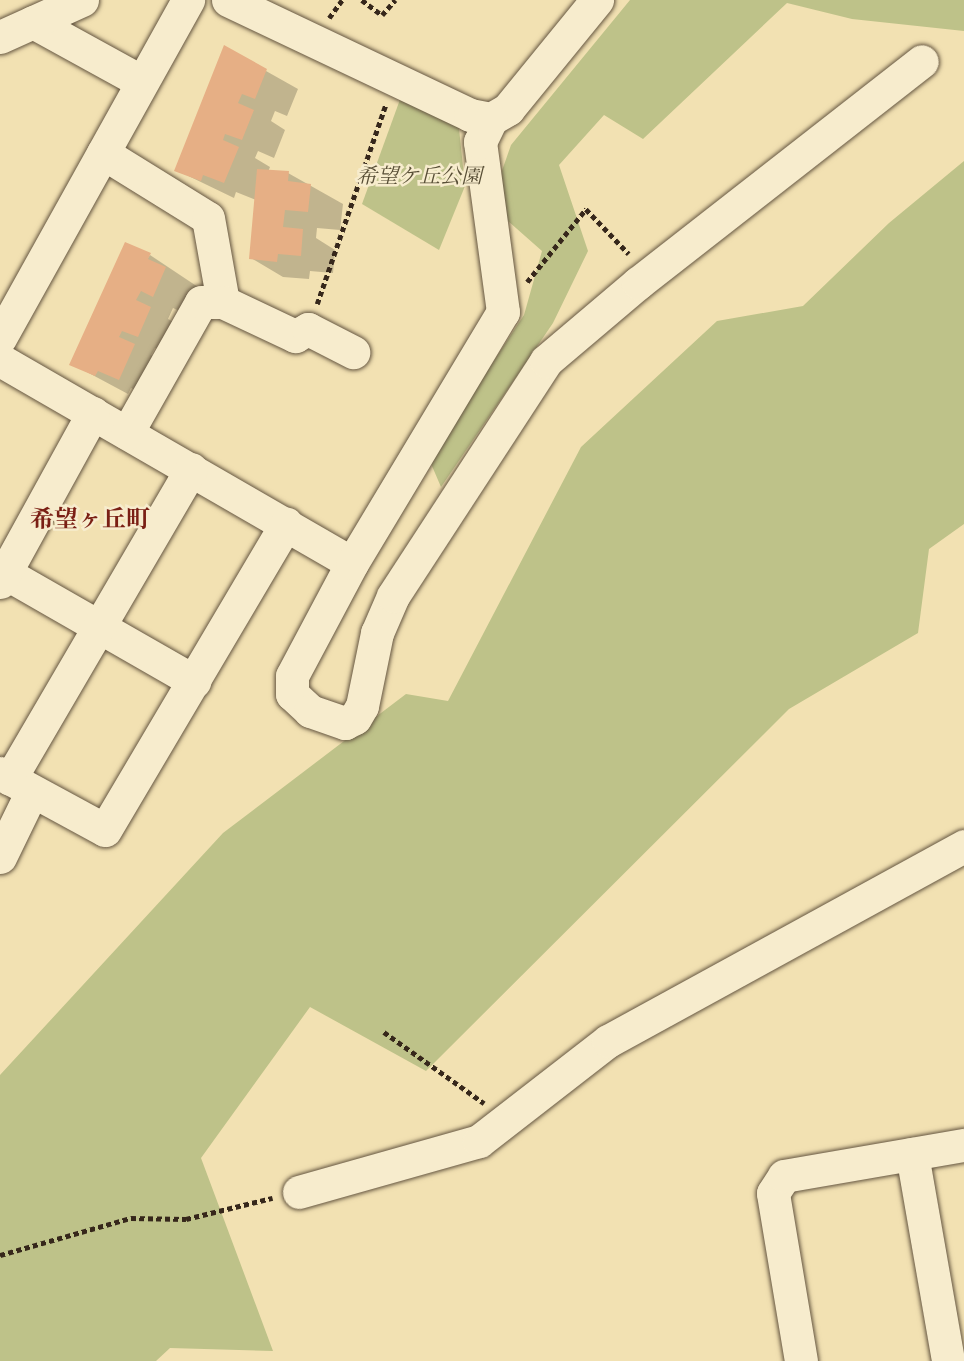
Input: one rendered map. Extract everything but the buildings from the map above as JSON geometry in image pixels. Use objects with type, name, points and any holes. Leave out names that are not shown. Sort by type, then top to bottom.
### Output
[{"type":"street","points":[[11,36],[82,0]]},
{"type":"street","points":[[0,338],[188,0]]},
{"type":"street","points":[[228,0],[470,115],[491,118],[508,109],[597,0]]},
{"type":"street","points":[[11,36],[142,82]]},
{"type":"street","points":[[491,118],[480,142],[503,312],[352,563],[292,676],[292,694],[310,710],[345,723],[355,718],[362,706],[377,634],[393,596],[545,361],[649,274],[922,61]]},
{"type":"street","points":[[103,153],[208,218],[223,302]]},
{"type":"street","points":[[127,433],[201,302],[223,302],[295,336],[308,329],[353,352]]},
{"type":"street","points":[[0,360],[352,563]]},
{"type":"street","points":[[93,413],[2,575],[194,681]]},
{"type":"street","points":[[0,857],[14,781],[98,626],[191,469]]},
{"type":"street","points":[[14,781],[105,830],[286,524]]},
{"type":"street","points":[[299,1192],[479,1141],[608,1041],[964,846]]},
{"type":"street","points":[[801,1361],[773,1193],[784,1176],[964,1144]]},
{"type":"street","points":[[912,1153],[948,1361]]},
{"type":"path","points":[[362,0],[382,15],[396,0]]},
{"type":"path","points":[[308,329],[394,80]]},
{"type":"path","points":[[503,312],[586,209],[649,274]]},
{"type":"path","points":[[384,1032],[508,1120]]},
{"type":"path","points":[[0,1255],[131,1219],[186,1219],[299,1192]]},
{"type":"green space","points":[[630,0],[964,0],[964,31],[852,19],[787,3],[643,139],[604,115],[559,165],[588,251],[553,323],[441,487],[429,459],[524,315],[542,251],[490,205],[511,145]]},
{"type":"green space","name":"希望ケ丘公園","points":[[402,94],[458,119],[465,186],[439,250],[362,204]]},
{"type":"green space","points":[[964,161],[964,524],[929,549],[918,633],[789,709],[426,1071],[310,1007],[201,1158],[273,1351],[170,1348],[156,1361],[0,1361],[0,1075],[223,833],[406,694],[448,701],[581,447],[717,321],[803,306],[889,223]]},
{"type":"district","name":"希望ヶ丘町","points":[[90,522]]}]
